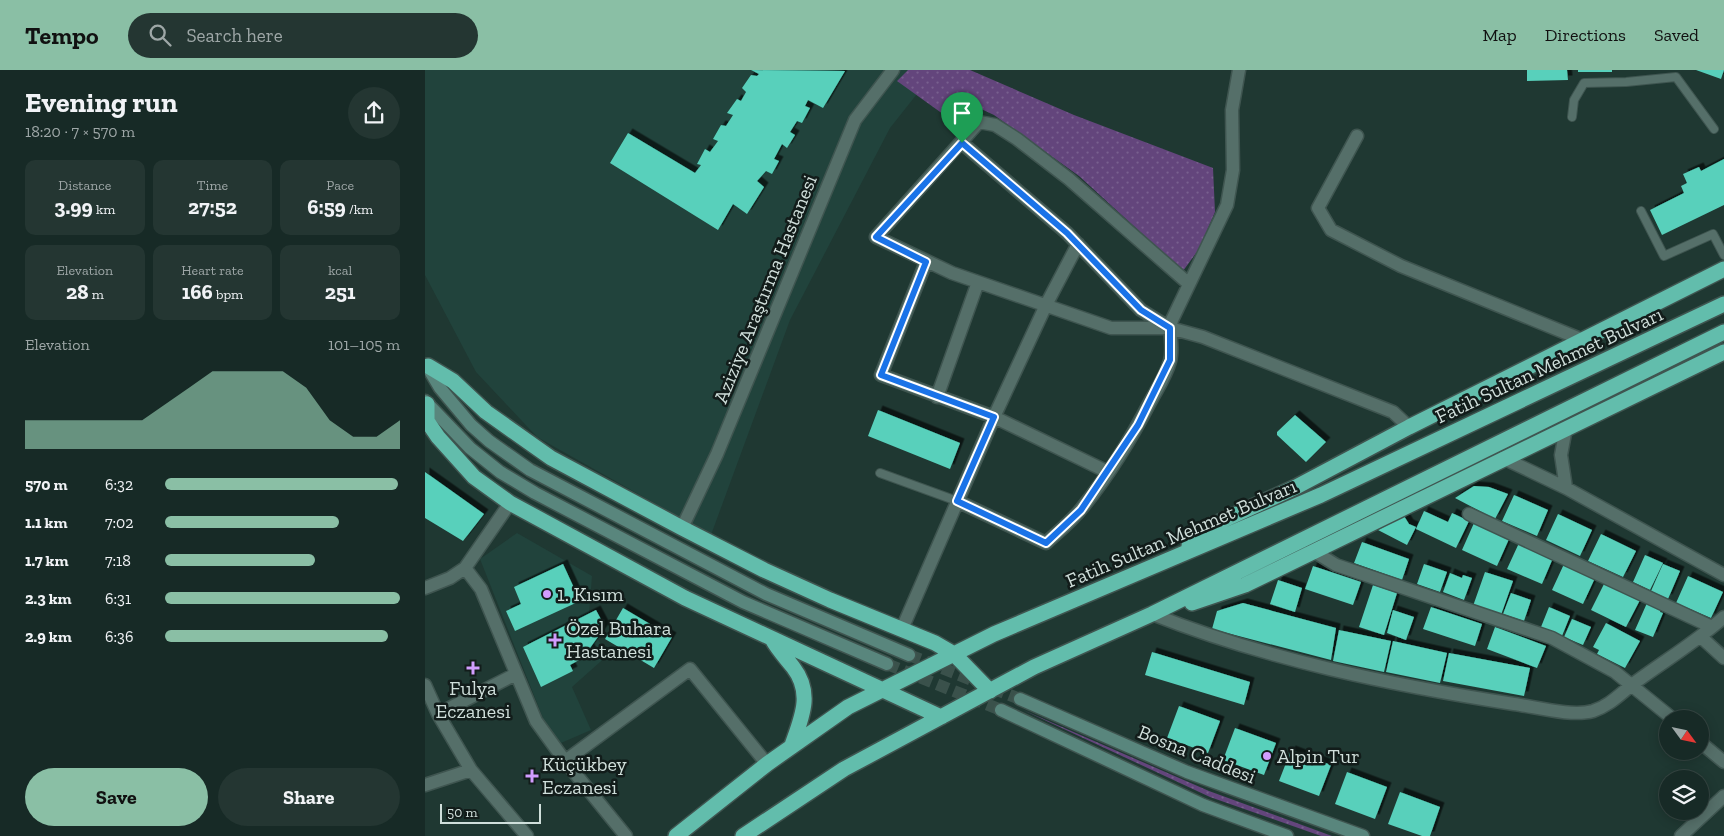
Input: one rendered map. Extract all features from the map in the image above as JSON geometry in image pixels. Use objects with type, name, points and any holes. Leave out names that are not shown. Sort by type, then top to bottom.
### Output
[{"type":"highway","points":[[1179,555],[1213,525],[1296,487],[1409,427],[1724,269]]},
{"type":"highway","name":"Fatih Sultan Mehmet Bulvarı","points":[[677,836],[792,745],[848,707],[1011,627],[1321,496],[1724,304]]},
{"type":"highway","points":[[743,836],[844,769],[891,742],[1034,667],[1156,612],[1724,332]]},
{"type":"highway","points":[[1156,612],[1197,602],[1245,585],[1724,352]]},
{"type":"highway","points":[[426,363],[453,381],[485,412],[527,442],[681,528],[802,588],[935,643],[954,654],[990,690]]},
{"type":"highway","points":[[426,402],[427,421],[438,437],[474,477],[510,503],[685,598],[941,717]]},
{"type":"highway","points":[[772,639],[780,654],[801,678],[805,689],[803,715],[792,745]]},
{"type":"main road","points":[[426,363],[450,400],[471,425],[509,457],[530,470],[758,590],[909,655]]},
{"type":"main road","points":[[426,402],[470,448],[500,472],[535,493],[743,602],[887,664]]},
{"type":"main road","name":"Bosna Caddesi","points":[[1020,699],[1187,772],[1363,836]]},
{"type":"main road","points":[[1001,710],[1203,805],[1287,836]]},
{"type":"street","name":"Aziziye Araştırma Hastanesi","points":[[681,528],[717,454],[855,120],[893,70]]},
{"type":"street","points":[[957,501],[1046,543],[1081,510],[1108,472],[1138,425],[1166,372],[1172,346],[1170,328],[1227,205],[1233,170],[1232,110],[1239,70]]},
{"type":"street","points":[[1170,328],[1124,330],[1111,328],[926,262],[876,237],[979,122],[995,125],[1069,179],[1189,284]]},
{"type":"street","points":[[1357,136],[1318,208],[1331,230],[1401,266],[1583,340]]},
{"type":"street","points":[[962,143],[1078,244],[1141,310],[1170,328],[1203,337],[1393,412],[1409,427]]},
{"type":"street","points":[[902,629],[994,417],[1046,305],[1078,244]]},
{"type":"street","points":[[926,262],[881,375],[994,417],[1108,472]]},
{"type":"street","points":[[937,397],[978,282]]},
{"type":"street","points":[[1566,428],[1561,455],[1566,488]]},
{"type":"street","points":[[1503,458],[1566,488],[1724,576]]},
{"type":"street","points":[[425,588],[450,578],[465,568],[510,503]]},
{"type":"street","points":[[1469,514],[1712,627]]},
{"type":"street","points":[[1315,552],[1336,566],[1552,638],[1595,660],[1633,684],[1663,710]]},
{"type":"street","points":[[465,568],[481,589],[536,721],[565,761],[626,836]]},
{"type":"street","points":[[1156,612],[1183,626],[1284,658],[1343,672],[1487,699],[1579,713],[1602,708],[1701,637],[1724,617]]},
{"type":"street","points":[[1701,637],[1724,658]]},
{"type":"street","points":[[565,761],[690,669],[767,764]]},
{"type":"street","points":[[438,714],[517,674]]},
{"type":"street","points":[[425,685],[428,699],[471,770],[527,836]]},
{"type":"street","points":[[1709,750],[1724,762]]},
{"type":"street","points":[[425,784],[471,770]]},
{"type":"street","points":[[1681,836],[1724,796]]},
{"type":"lane","points":[[1572,117],[1574,100],[1584,83],[1626,82],[1676,73],[1714,128]]},
{"type":"lane","points":[[1641,211],[1664,256],[1713,234],[1724,255]]},
{"type":"lane","points":[[880,473],[957,501]]},
{"type":"shaded area","points":[[425,70],[936,70],[890,128],[790,320],[711,535],[537,437],[476,372],[425,275]]},
{"type":"shaded area","points":[[908,70],[970,70],[1074,115],[1213,168],[1215,212],[1199,249],[1183,271],[1079,176],[994,115],[979,108],[961,127],[897,81]]},
{"type":"shaded area","name":"Özel Buhara Hastanesi","points":[[517,533],[592,576],[588,627],[609,654],[572,687],[591,730],[554,746],[480,559]]},
{"type":"shaded area","points":[[1023,710],[1209,791],[1332,836],[1321,836],[1210,797]]},
{"type":"building","points":[[751,70],[845,71],[823,108],[808,100],[805,106],[810,108],[802,123],[797,121],[790,132],[795,135],[787,148],[782,144],[774,159],[779,161],[772,174],[766,171],[757,181],[764,187],[747,214],[733,204],[718,230],[610,163],[628,133],[695,173],[701,165],[697,164],[705,149],[710,152],[718,141],[713,139],[721,125],[726,126],[733,115],[727,113],[737,99],[741,101],[746,92],[742,88],[751,75],[757,76],[759,74]]},
{"type":"building","points":[[1527,70],[1567,70],[1568,80],[1527,81]]},
{"type":"building","points":[[1578,70],[1612,70],[1612,72],[1578,72]]},
{"type":"building","points":[[1696,70],[1724,70],[1721,79]]},
{"type":"building","points":[[1724,159],[1724,205],[1662,235],[1650,210],[1684,193],[1681,186],[1687,183],[1683,174],[1699,167],[1701,171]]},
{"type":"building","points":[[878,410],[960,443],[950,469],[868,436]]},
{"type":"building","points":[[1295,415],[1326,442],[1306,462],[1277,435],[1277,432]]},
{"type":"building","points":[[425,472],[484,514],[463,541],[425,518]]},
{"type":"building","points":[[1474,486],[1489,487],[1508,494],[1495,519],[1455,498]]},
{"type":"building","points":[[1514,495],[1548,510],[1537,536],[1502,521]]},
{"type":"building","points":[[1424,511],[1448,522],[1452,513],[1469,521],[1456,548],[1416,529]]},
{"type":"building","points":[[1558,514],[1592,530],[1580,556],[1546,540]]},
{"type":"building","points":[[1404,516],[1409,524],[1416,527],[1407,545],[1378,530]]},
{"type":"building","points":[[1474,523],[1509,539],[1497,566],[1462,550]]},
{"type":"building","points":[[1601,534],[1636,551],[1623,577],[1588,561]]},
{"type":"building","points":[[1362,542],[1409,559],[1402,580],[1354,563]]},
{"type":"building","points":[[1519,543],[1553,558],[1542,584],[1507,569]]},
{"type":"building","points":[[1645,555],[1663,563],[1650,590],[1633,582]]},
{"type":"building","name":"1. Kısım","points":[[563,564],[580,601],[515,631],[506,611],[521,604],[514,587]]},
{"type":"building","points":[[1424,564],[1447,572],[1440,592],[1417,584]]},
{"type":"building","points":[[1564,564],[1595,578],[1583,604],[1552,590]]},
{"type":"building","points":[[1663,564],[1680,571],[1668,599],[1651,591]]},
{"type":"building","points":[[1313,566],[1361,582],[1353,605],[1305,589]]},
{"type":"building","points":[[1485,572],[1513,581],[1501,615],[1473,606]]},
{"type":"building","points":[[1450,573],[1462,578],[1463,575],[1472,578],[1464,600],[1443,592]]},
{"type":"building","points":[[1688,576],[1723,592],[1711,618],[1676,603]]},
{"type":"building","points":[[1278,580],[1302,588],[1295,612],[1270,604]]},
{"type":"building","points":[[1605,582],[1640,600],[1626,627],[1591,610]]},
{"type":"building","points":[[1373,585],[1397,593],[1384,635],[1359,627]]},
{"type":"building","points":[[1511,593],[1531,600],[1524,621],[1503,614]]},
{"type":"building","points":[[1243,603],[1336,628],[1331,660],[1212,629],[1217,611]]},
{"type":"building","points":[[1647,603],[1661,609],[1660,612],[1663,613],[1653,637],[1635,630]]},
{"type":"building","points":[[1431,607],[1482,624],[1475,646],[1423,629]]},
{"type":"building","points":[[1549,607],[1570,616],[1562,636],[1541,627]]},
{"type":"building","points":[[623,608],[672,637],[654,668],[605,639]]},
{"type":"building","points":[[596,610],[605,627],[590,648],[592,653],[570,665],[573,671],[541,687],[523,647]]},
{"type":"building","points":[[1393,610],[1414,617],[1406,640],[1387,633]]},
{"type":"building","points":[[1572,619],[1591,627],[1583,645],[1564,637]]},
{"type":"building","points":[[1606,623],[1640,641],[1625,668],[1597,654],[1599,650],[1593,647]]},
{"type":"building","points":[[1495,627],[1546,646],[1537,668],[1487,649]]},
{"type":"building","points":[[1339,630],[1391,641],[1384,672],[1333,661]]},
{"type":"building","points":[[1393,641],[1447,653],[1440,683],[1386,672]]},
{"type":"building","points":[[1152,652],[1250,682],[1244,705],[1145,675]]},
{"type":"building","points":[[1449,653],[1530,668],[1524,696],[1443,681]]},
{"type":"building","points":[[1179,706],[1220,721],[1208,753],[1167,738]]},
{"type":"building","points":[[1235,728],[1276,743],[1264,775],[1223,760]]},
{"type":"building","points":[[1291,750],[1331,765],[1319,796],[1279,781]]},
{"type":"building","points":[[1347,772],[1387,787],[1375,819],[1335,804]]},
{"type":"building","points":[[1400,792],[1440,807],[1430,836],[1422,836],[1388,824]]},
{"type":"tunnel","points":[[909,655],[1020,699]]},
{"type":"tunnel","points":[[887,664],[1001,710]]},
{"type":"place","name":"1. Kısım","points":[[547,594]]},
{"type":"place","name":"Özel Buhara Hastanesi","points":[[555,640]]},
{"type":"place","name":"Fulya Eczanesi","points":[[473,668]]},
{"type":"place","name":"Alpin Tur","points":[[1267,756]]},
{"type":"place","name":"Küçükbey Eczanesi","points":[[532,776]]},
{"type":"route","points":[[962,143],[1067,233],[1141,310],[1170,328],[1172,346],[1170,360],[1166,372],[1138,425],[1081,510],[1046,543],[957,501],[994,417],[881,375],[926,262],[876,237],[962,143]]}]
